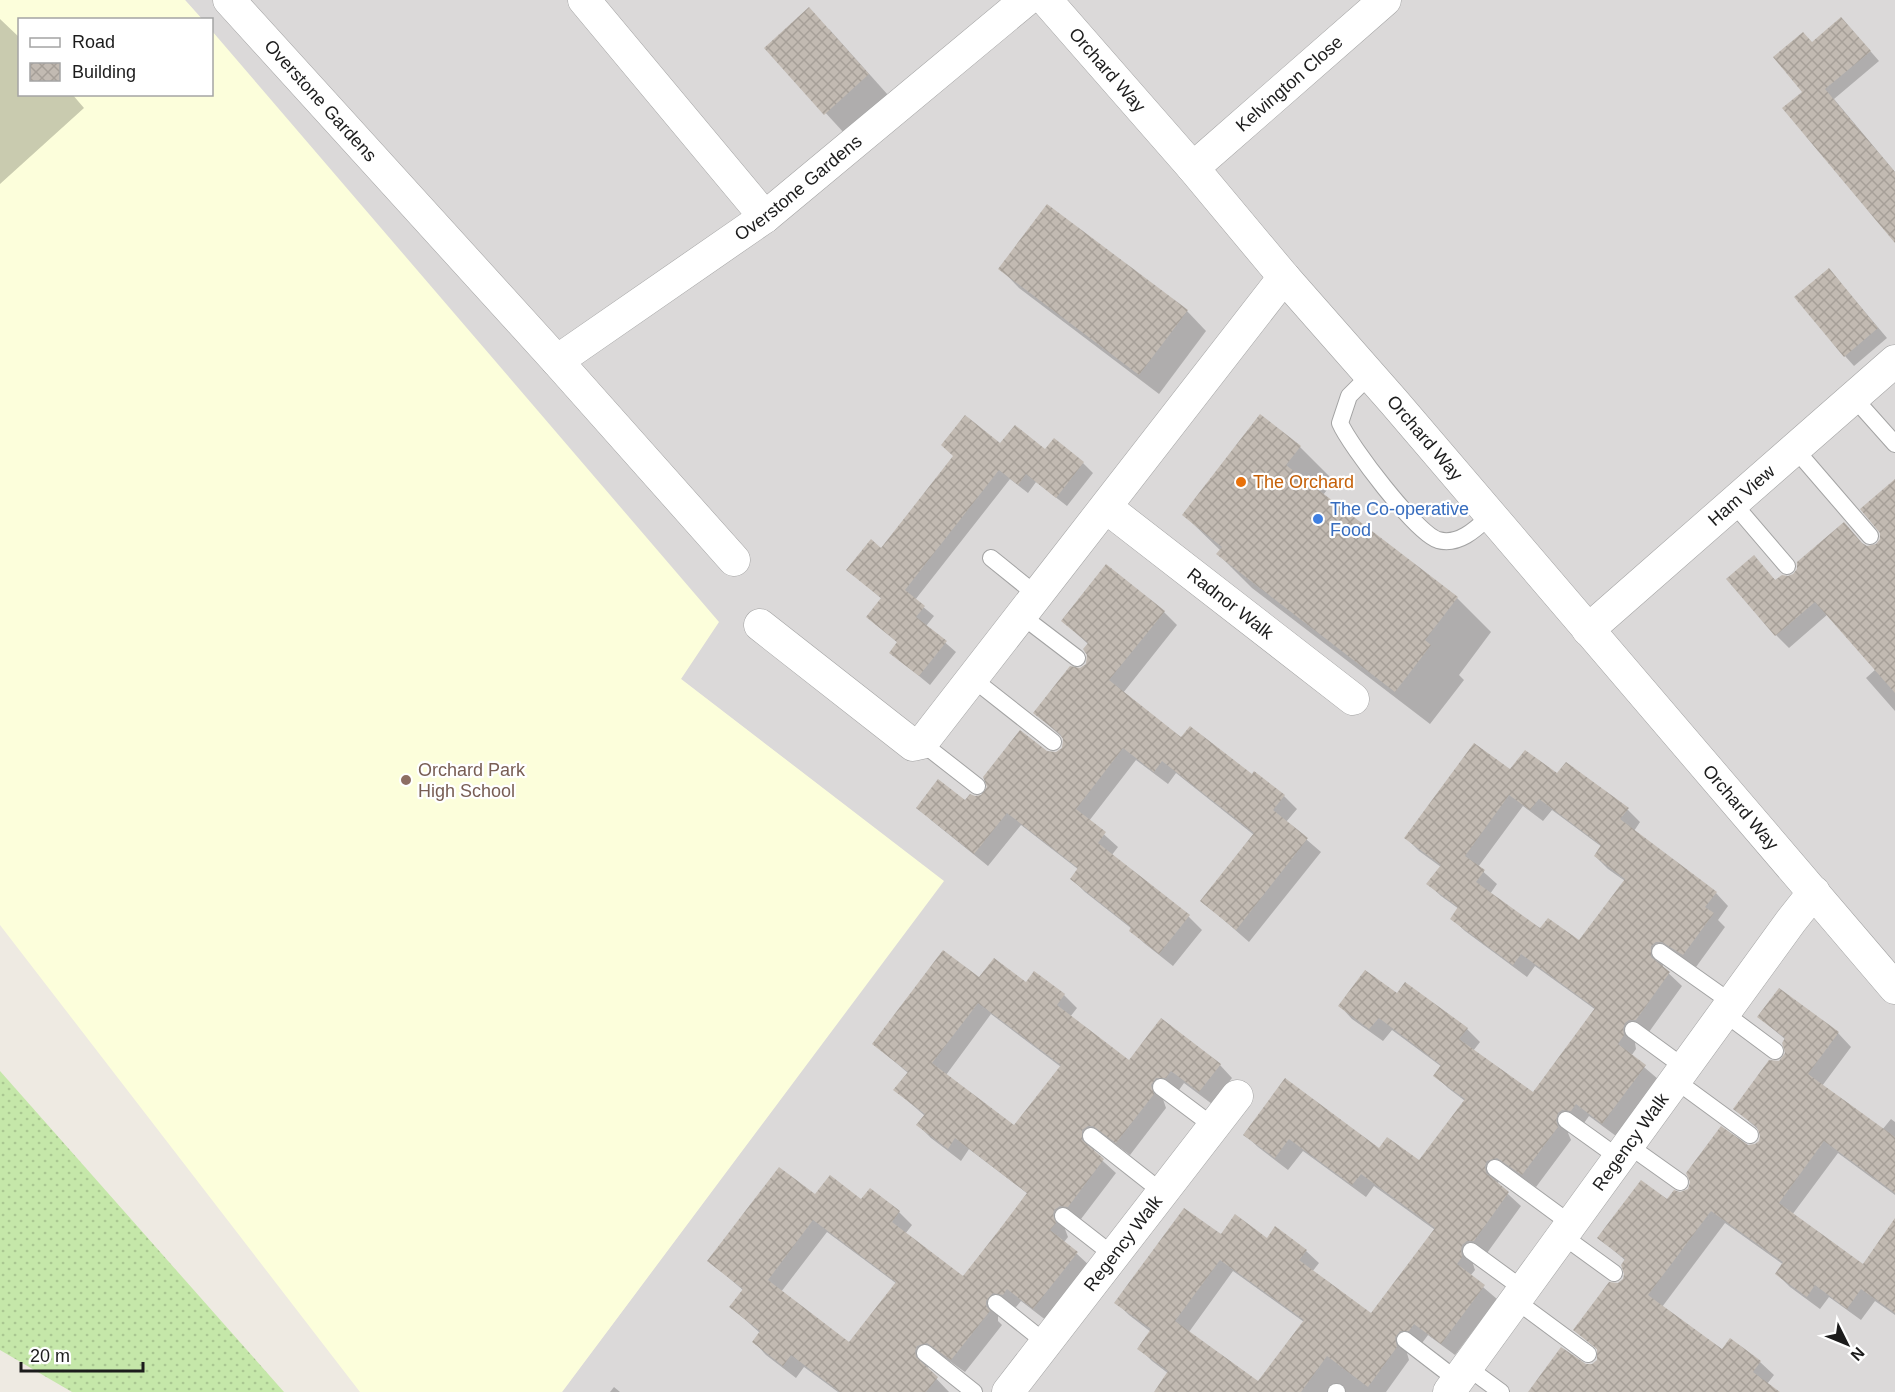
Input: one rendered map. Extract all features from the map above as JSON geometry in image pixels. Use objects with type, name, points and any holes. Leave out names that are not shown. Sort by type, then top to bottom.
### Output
[{"type":"street","name":"Overstone Gardens","points":[[230,0],[734,560]]},
{"type":"street","points":[[584,0],[765,217]]},
{"type":"street","name":"Overstone Gardens","points":[[557,361],[765,217],[1026,0]]},
{"type":"street","name":"Orchard Way","points":[[1046,0],[1815,892],[1890,971]]},
{"type":"street","name":"Kelvington Close","points":[[1192,168],[1385,0]]},
{"type":"street","points":[[760,625],[918,744],[973,679],[1284,277]]},
{"type":"street","name":"Ham View","points":[[1588,630],[1895,362]]},
{"type":"street","name":"Radnor Walk","points":[[1107,508],[1353,699]]},
{"type":"street","name":"Regency Walk","points":[[1458,1380],[1623,1151],[1815,892]]},
{"type":"street","name":"Regency Walk","points":[[1008,1392],[1237,1096]]},
{"type":"lane","points":[[1370,375],[1349,396],[1340,423],[1365,464],[1424,532],[1439,540],[1455,540],[1473,531],[1491,515]]},
{"type":"lane","points":[[1854,398],[1895,444]]},
{"type":"lane","points":[[1795,449],[1870,537]]},
{"type":"lane","points":[[1733,503],[1787,566]]},
{"type":"lane","points":[[991,558],[1077,658]]},
{"type":"lane","points":[[973,679],[1053,742]]},
{"type":"lane","points":[[918,744],[976,786]]},
{"type":"lane","points":[[1660,952],[1728,1008],[1775,1051]]},
{"type":"lane","points":[[1633,1030],[1750,1135]]},
{"type":"lane","points":[[1161,1087],[1213,1126]]},
{"type":"lane","points":[[1566,1120],[1680,1182]]},
{"type":"lane","points":[[1090,1136],[1162,1192]]},
{"type":"lane","points":[[1495,1168],[1614,1273]]},
{"type":"lane","points":[[1063,1216],[1113,1255]]},
{"type":"lane","points":[[1471,1251],[1588,1354]]},
{"type":"lane","points":[[996,1303],[1046,1343]]},
{"type":"lane","points":[[1405,1340],[1458,1380],[1501,1392]]},
{"type":"lane","points":[[925,1353],[974,1392]]},
{"type":"shaded area","name":"Orchard Park High School","points":[[0,0],[185,0],[201,18],[18,18],[18,96],[213,96],[213,32],[719,622],[681,679],[944,881],[562,1392],[360,1392],[0,925]]},
{"type":"shaded area","points":[[185,0],[1895,0],[1895,1392],[562,1392],[943,881],[681,679],[213,32],[213,18],[201,18]]},
{"type":"green space","points":[[0,1071],[284,1392],[72,1392],[0,1350]]},
{"type":"building","points":[[809,7],[869,74],[824,115],[764,48]]},
{"type":"building","points":[[1841,17],[1871,51],[1825,89],[1895,172],[1895,243],[1782,108],[1802,92],[1773,57],[1803,32],[1812,42]]},
{"type":"building","points":[[1047,204],[1188,310],[1139,375],[998,269]]},
{"type":"building","points":[[1829,268],[1878,328],[1844,357],[1794,297]]},
{"type":"building","points":[[1260,414],[1301,446],[1286,465],[1458,597],[1425,640],[1431,645],[1395,692],[1216,554],[1222,547],[1182,515]]},
{"type":"building","points":[[965,415],[1000,443],[1015,425],[1045,449],[1054,438],[1084,462],[1056,498],[1026,474],[1018,485],[999,470],[905,590],[925,606],[916,617],[947,641],[919,676],[889,653],[897,642],[866,617],[881,598],[846,570],[871,539],[881,548],[953,456],[941,445]]},
{"type":"building","points":[[1895,479],[1895,693],[1815,602],[1775,636],[1726,579],[1754,555],[1775,580],[1782,575],[1793,574],[1797,569],[1797,562],[1844,522],[1862,543],[1867,546],[1876,544],[1880,539],[1880,533],[1860,509]]},
{"type":"building","points":[[1106,564],[1165,611],[1109,680],[1181,737],[1190,726],[1252,774],[1254,771],[1285,795],[1273,810],[1308,838],[1236,930],[1200,901],[1254,833],[1162,761],[1154,772],[1123,748],[1076,809],[1106,832],[1098,843],[1190,915],[1159,954],[1129,931],[1131,927],[1070,879],[1078,868],[1007,813],[974,854],[916,808],[938,779],[965,800],[970,794],[981,795],[987,787],[983,777],[1020,730],[1047,751],[1056,752],[1062,748],[1063,739],[1060,734],[1033,713],[1070,666],[1080,668],[1086,664],[1087,655],[1083,649],[1088,643],[1061,621]]},
{"type":"building","points":[[1474,743],[1510,769],[1525,750],[1557,773],[1566,762],[1629,808],[1620,819],[1717,892],[1705,907],[1714,913],[1683,955],[1662,942],[1656,942],[1651,946],[1651,957],[1670,972],[1636,1020],[1629,1020],[1625,1023],[1624,1035],[1618,1044],[1646,1065],[1602,1124],[1576,1104],[1571,1111],[1562,1110],[1558,1113],[1556,1120],[1558,1127],[1522,1175],[1497,1158],[1487,1161],[1486,1173],[1509,1192],[1474,1241],[1467,1241],[1462,1245],[1462,1257],[1457,1264],[1485,1285],[1441,1344],[1414,1324],[1409,1331],[1400,1331],[1395,1338],[1397,1347],[1368,1387],[1327,1356],[1301,1392],[1154,1392],[1168,1371],[1137,1349],[1151,1329],[1114,1303],[1184,1208],[1221,1234],[1235,1214],[1267,1238],[1275,1226],[1307,1250],[1299,1260],[1371,1313],[1435,1228],[1361,1174],[1352,1185],[1289,1139],[1275,1158],[1243,1135],[1285,1078],[1379,1148],[1387,1137],[1419,1160],[1465,1099],[1433,1076],[1441,1065],[1379,1018],[1369,1029],[1338,1006],[1365,970],[1397,993],[1405,982],[1468,1028],[1459,1039],[1533,1092],[1595,1008],[1521,954],[1513,965],[1450,919],[1458,907],[1426,884],[1441,865],[1404,838]],"holes":[[[1509,795],[1530,810],[1539,799],[1601,845],[1594,856],[1625,879],[1579,940],[1548,918],[1540,928],[1476,882],[1485,870],[1465,856]],[[1220,1260],[1304,1320],[1258,1381],[1175,1321]]]},
{"type":"building","points":[[943,950],[979,977],[994,958],[1026,982],[1034,971],[1065,994],[1057,1005],[1129,1060],[1161,1018],[1221,1064],[1199,1092],[1171,1071],[1166,1078],[1156,1078],[1151,1085],[1154,1094],[1116,1143],[1093,1126],[1082,1130],[1082,1140],[1104,1159],[1068,1207],[1060,1206],[1054,1210],[1056,1223],[1050,1230],[1078,1252],[1033,1309],[1007,1289],[1003,1295],[993,1293],[986,1301],[986,1306],[990,1311],[951,1360],[927,1343],[917,1346],[916,1357],[938,1377],[926,1392],[840,1392],[791,1355],[783,1366],[752,1342],[760,1331],[729,1307],[743,1289],[707,1261],[779,1167],[815,1194],[830,1175],[861,1199],[870,1188],[900,1211],[892,1222],[963,1276],[996,1234],[1027,1193],[955,1138],[948,1149],[916,1125],[925,1114],[893,1090],[908,1072],[872,1044]],"holes":[[[978,1003],[1061,1065],[1014,1125],[932,1063]],[[813,1220],[896,1282],[849,1342],[768,1280]]]},
{"type":"building","points":[[1779,988],[1839,1032],[1808,1074],[1895,1137],[1895,1193],[1824,1141],[1779,1203],[1863,1264],[1895,1218],[1895,1313],[1861,1289],[1847,1309],[1815,1285],[1807,1297],[1775,1274],[1783,1262],[1711,1211],[1648,1295],[1722,1349],[1730,1338],[1761,1361],[1753,1372],[1780,1392],[1528,1392],[1561,1347],[1586,1364],[1592,1364],[1597,1360],[1597,1349],[1573,1330],[1609,1282],[1618,1283],[1623,1279],[1621,1265],[1625,1259],[1597,1238],[1641,1180],[1667,1199],[1674,1190],[1680,1192],[1688,1189],[1690,1182],[1686,1173],[1721,1126],[1748,1145],[1759,1141],[1757,1127],[1733,1109],[1769,1060],[1779,1061],[1785,1053],[1782,1043],[1785,1038],[1757,1017]]},
{"type":"place","name":"The Orchard","points":[[1241,482]]},
{"type":"place","name":"The Co-operative Food","points":[[1318,519]]},
{"type":"place","name":"Orchard Park High School","points":[[406,780]]}]
